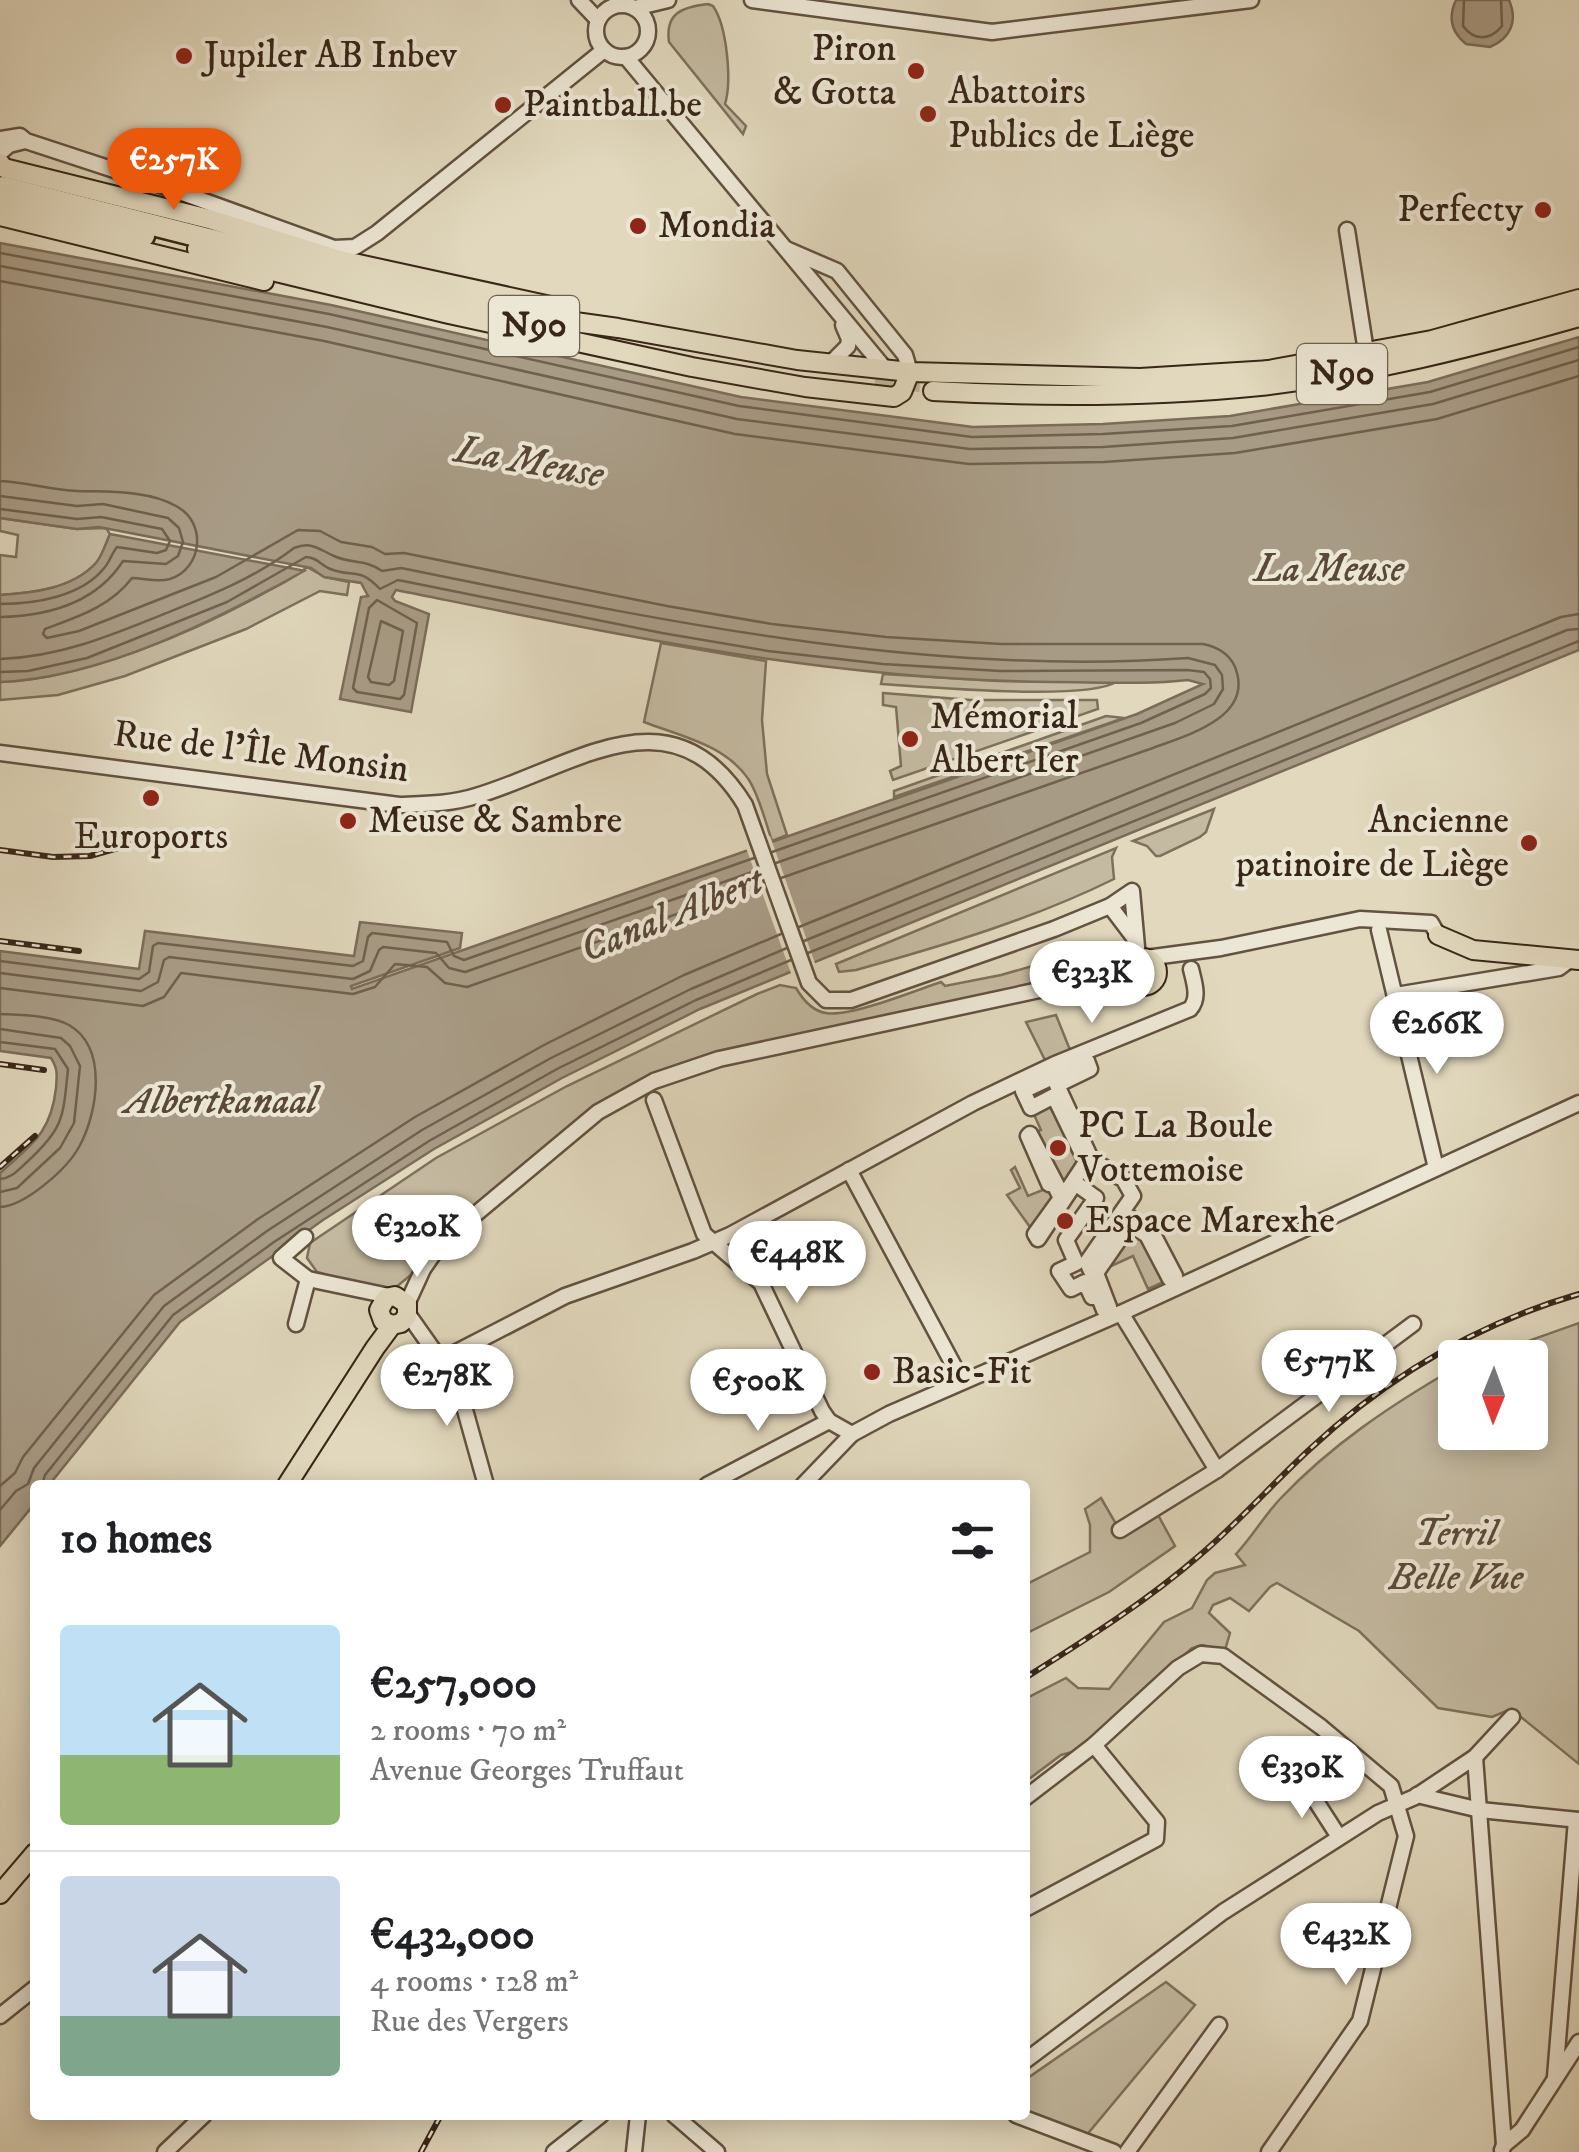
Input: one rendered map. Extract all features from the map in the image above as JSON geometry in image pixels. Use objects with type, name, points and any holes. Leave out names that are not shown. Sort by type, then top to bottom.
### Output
[{"type":"highway","points":[[2,194],[197,249]]},
{"type":"highway","points":[[2,194],[276,256]]},
{"type":"main road","name":"N90","points":[[0,163],[4,168],[209,219],[340,260],[688,339]]},
{"type":"main road","name":"N90","points":[[0,216],[225,273],[388,300]]},
{"type":"main road","name":"N90","points":[[197,249],[388,300],[774,382],[894,397],[907,380]]},
{"type":"main road","name":"N90","points":[[197,249],[485,316],[751,370],[879,379]]},
{"type":"main road","name":"N90","points":[[276,256],[525,316],[749,362],[879,379]]},
{"type":"main road","points":[[1105,376],[1247,363],[1366,345],[1456,326],[1579,290]]},
{"type":"main road","name":"N90","points":[[1579,299],[1432,340],[1272,370],[1112,386],[933,388],[1042,395],[1213,389],[1298,381],[1387,366],[1579,317]]},
{"type":"main road","points":[[525,316],[830,364],[879,379],[1140,378],[1272,370]]},
{"type":"main road","points":[[907,380],[918,399],[1053,404],[1146,400],[1213,389]]},
{"type":"main road","points":[[1438,935],[1576,956]]},
{"type":"main road","points":[[290,1480],[399,1314]]},
{"type":"main road","points":[[0,1894],[30,1859]]},
{"type":"street","points":[[579,0],[598,20]]},
{"type":"street","points":[[636,8],[668,0]]},
{"type":"street","points":[[752,0],[992,32],[1250,0]]},
{"type":"street","points":[[618,2],[636,8],[646,20],[648,36],[640,50],[626,57],[604,50],[596,36],[598,20],[618,2]]},
{"type":"street","points":[[0,139],[15,136],[334,248],[354,247],[383,228],[504,126],[604,50]]},
{"type":"street","points":[[626,57],[838,315],[879,379]]},
{"type":"street","points":[[0,151],[26,141]]},
{"type":"street","points":[[1347,230],[1366,345]]},
{"type":"street","points":[[785,249],[837,271],[906,355],[907,380]]},
{"type":"street","points":[[830,364],[844,353],[849,342],[838,315]]},
{"type":"street","name":"Rue de l'Île Monsin","points":[[0,752],[399,804],[437,804],[474,797],[612,746],[645,740],[698,754],[714,764],[745,805],[807,980],[826,1000],[850,1000],[1110,906]]},
{"type":"street","points":[[1132,891],[1137,956],[1110,906],[1132,891]]},
{"type":"street","points":[[399,1314],[441,1243],[598,1112],[640,1088],[719,1060],[1109,975],[1137,956],[1221,948],[1360,920],[1431,923],[1438,935]]},
{"type":"street","points":[[1380,930],[1436,1168]]},
{"type":"street","points":[[1396,995],[1558,968],[1576,956]]},
{"type":"street","points":[[442,1360],[565,1296],[712,1243],[973,1103],[1055,1064],[1190,1009],[1196,1004],[1191,969]]},
{"type":"street","points":[[1087,1062],[1090,1068],[1057,1085],[1091,1159],[1119,1178],[1122,1175],[1133,1196],[1087,1262],[1091,1271],[1129,1218],[1152,1234],[1175,1276],[1170,1279],[1147,1235],[1130,1224],[1096,1273],[1109,1307],[1104,1310],[1098,1295],[1092,1297],[1085,1282],[1071,1289],[1059,1271],[1076,1263],[1066,1240],[1096,1198],[1075,1182],[1038,1239],[1035,1234],[1060,1198],[1053,1182],[1049,1184],[1028,1136],[1063,1197],[1086,1162],[1054,1096],[1032,1108],[1023,1092],[1087,1062]]},
{"type":"street","points":[[654,1100],[704,1234],[761,1283],[828,1421],[852,1434]]},
{"type":"street","points":[[808,1480],[852,1434],[1579,1103]]},
{"type":"street","points":[[848,1170],[962,1381]]},
{"type":"street","points":[[306,1238],[282,1258],[308,1279],[362,1293],[399,1314],[442,1360],[458,1385],[485,1480]]},
{"type":"street","points":[[296,1324],[308,1279]]},
{"type":"street","points":[[1121,1313],[1217,1470]]},
{"type":"street","points":[[1120,1530],[1217,1470],[1414,1324]]},
{"type":"street","points":[[717,1480],[828,1421]]},
{"type":"street","points":[[1030,1794],[1094,1745],[1178,1668],[1201,1654],[1223,1656],[1334,1738],[1391,1786],[1406,1836],[1360,2021],[1269,2152]]},
{"type":"street","points":[[1030,2057],[1216,1917],[1339,1837],[1417,1795],[1475,1757],[1512,1718]]},
{"type":"street","points":[[1030,1905],[1156,1839],[1157,1822],[1094,1745]]},
{"type":"street","points":[[1475,1757],[1503,2148]]},
{"type":"street","points":[[1302,1781],[1339,1837]]},
{"type":"street","points":[[1417,1795],[1480,1810],[1577,1820],[1556,2076]]},
{"type":"street","points":[[0,2016],[30,1992]]},
{"type":"street","points":[[1127,2152],[1219,2025]]},
{"type":"street","points":[[1503,2148],[1522,2130],[1579,2042]]},
{"type":"street","points":[[165,2152],[199,2120]]},
{"type":"street","points":[[554,2152],[594,2120]]},
{"type":"street","points":[[634,2152],[637,2120]]},
{"type":"street","points":[[680,2120],[717,2152]]},
{"type":"street","points":[[1029,2120],[1114,2152]]},
{"type":"green space","points":[[708,4],[718,15],[725,40],[725,104],[746,126],[743,134],[669,42],[670,24],[677,13]]},
{"type":"green space","points":[[0,518],[77,529],[106,528],[110,534],[96,563],[75,579],[38,591],[0,595],[0,555],[16,557],[18,535],[0,531]]},
{"type":"green space","points":[[307,567],[325,577],[349,582],[347,595],[320,591],[246,629],[125,676],[58,695],[0,700],[0,682],[67,672],[138,651],[239,607]]},
{"type":"green space","points":[[661,643],[766,661],[762,720],[767,774],[787,835],[772,841],[753,787],[728,758],[701,743],[644,722]]},
{"type":"green space","points":[[883,674],[999,681],[1116,682],[1073,691],[1005,691],[881,684]]},
{"type":"green space","points":[[883,693],[971,700],[1097,700],[1098,709],[893,780],[890,771],[901,766],[896,707],[883,705]]},
{"type":"green space","points":[[1106,716],[1124,718],[894,797],[894,791]]},
{"type":"green space","points":[[1214,809],[1206,832],[1160,856],[1133,841]]},
{"type":"green space","points":[[1116,848],[1112,857],[1114,879],[1083,894],[955,941],[839,972],[836,964]]},
{"type":"green space","points":[[1110,944],[1127,947],[1119,966],[723,1062],[653,1088],[597,1121],[395,1288],[375,1289],[317,1272],[307,1258],[310,1243],[436,1158],[567,1086],[780,985],[796,988],[816,1010],[836,1013],[941,982],[945,986],[1001,975]]},
{"type":"green space","points":[[1056,1015],[1070,1050],[1046,1062],[1026,1022]]},
{"type":"green space","name":"PC La Boule Vottemoise","points":[[1054,1096],[1086,1162],[1063,1197],[1030,1134],[1041,1130],[1031,1108]]},
{"type":"green space","points":[[1015,1167],[1028,1196],[1050,1187],[1061,1198],[1035,1234],[1007,1195],[1020,1188],[1011,1170]]},
{"type":"green space","points":[[1130,1224],[1147,1235],[1170,1279],[1148,1289],[1133,1256],[1096,1273]]},
{"type":"green space","name":"Terril Belle Vue","points":[[1579,1323],[1579,1764],[1511,1709],[1492,1717],[1438,1708],[1359,1631],[1277,1583],[1249,1611],[1230,1598],[1213,1605],[1209,1613],[1230,1633],[1225,1650],[1202,1645],[1192,1648],[1076,1751],[1061,1755],[1030,1778],[1030,1696],[1066,1678],[1078,1688],[1109,1689],[1164,1622],[1192,1608],[1207,1580],[1215,1573],[1245,1565],[1236,1554],[1300,1479],[1408,1396],[1438,1378],[1438,1450],[1548,1450],[1548,1340],[1531,1340]]},
{"type":"green space","points":[[1101,1498],[1123,1536],[1158,1515],[1175,1546],[1109,1592],[1030,1632],[1030,1582],[1090,1552],[1090,1525],[1085,1509]]},
{"type":"green space","points":[[1166,1982],[1195,2005],[1085,2137],[1030,2115],[1030,2077]]},
{"type":"water","points":[[1456,0],[1509,0],[1513,15],[1508,34],[1490,47],[1466,44],[1452,24]]},
{"type":"water","name":"La Meuse","points":[[0,243],[331,305],[741,397],[973,427],[1230,416],[1428,382],[1579,337],[1579,650],[700,1009],[562,1078],[434,1149],[323,1220],[180,1322],[53,1480],[30,1480],[30,1509],[0,1546],[0,1173],[45,1127],[57,1076],[51,1058],[0,1051],[0,951],[139,969],[145,931],[354,956],[360,922],[462,933],[460,948],[351,986],[352,989],[1137,714],[1203,684],[1188,680],[1120,683],[968,679],[803,664],[641,638],[396,590],[392,597],[395,601],[429,614],[411,712],[340,699],[361,597],[368,596],[361,583],[324,577],[311,568],[99,527],[77,529],[0,518]]},
{"type":"water","points":[[110,534],[304,571],[196,627],[118,658],[39,678],[0,682],[0,595],[38,591],[75,579],[96,563]]},
{"type":"pier","points":[[770,836],[816,966],[792,976],[745,845]]},
{"type":"tunnel","points":[[875,380],[933,384]]},
{"type":"railway","points":[[0,850],[53,857],[90,856],[157,837],[208,835]]},
{"type":"railway","points":[[0,941],[79,951]]},
{"type":"railway","points":[[0,1064],[44,1070]]},
{"type":"railway","points":[[0,1167],[35,1136]]},
{"type":"railway","points":[[1030,1675],[1115,1620],[1179,1572],[1370,1398],[1469,1337],[1579,1294]]},
{"type":"railway","points":[[421,2152],[438,2120]]},
{"type":"place","name":"Jupiler AB Inbev","points":[[184,56]]},
{"type":"place","name":"Piron & Gotta","points":[[916,71]]},
{"type":"place","name":"Paintball.be","points":[[503,105]]},
{"type":"place","name":"Abattoirs Publics de Liège","points":[[928,114]]},
{"type":"place","name":"Perfecty","points":[[1543,210]]},
{"type":"place","name":"Mondia","points":[[638,226]]},
{"type":"place","name":"Mémorial Albert Ier","points":[[910,739]]},
{"type":"place","name":"Euroports","points":[[151,798]]},
{"type":"place","name":"Meuse & Sambre","points":[[348,821]]},
{"type":"place","name":"Ancienne patinoire de Liège","points":[[1529,843]]},
{"type":"place","name":"PC La Boule Vottemoise","points":[[1058,1148]]},
{"type":"place","name":"Espace Marexhe","points":[[1065,1221]]},
{"type":"place","name":"Basic-Fit","points":[[872,1372]]},
{"type":"water label","name":"Canal Albert","points":[[672,916]]},
{"type":"water label","name":"Albertkanaal","points":[[221,1102]]}]
